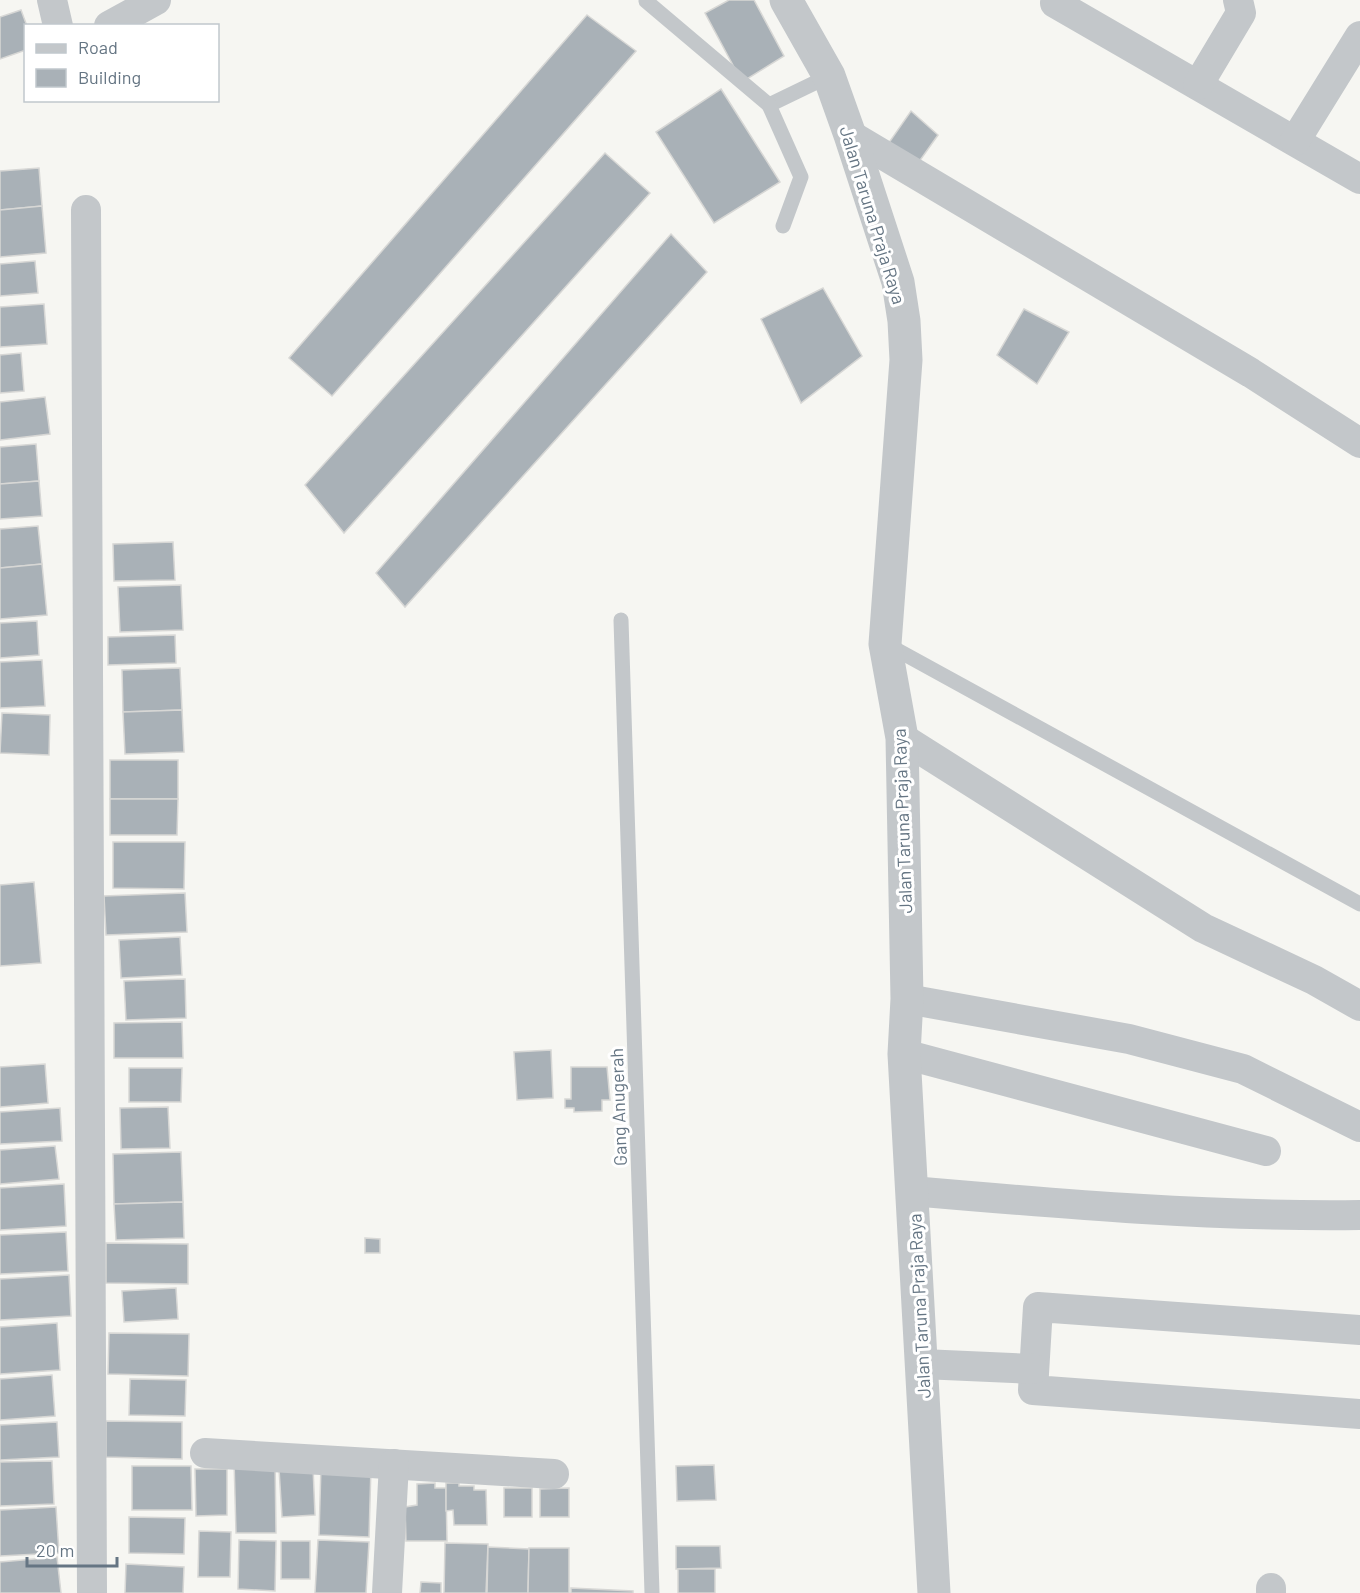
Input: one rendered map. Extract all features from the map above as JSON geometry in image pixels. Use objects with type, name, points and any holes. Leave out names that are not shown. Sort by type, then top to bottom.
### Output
[{"type":"street","points":[[52,0],[58,24]]},
{"type":"street","points":[[113,24],[156,0]]},
{"type":"street","name":"Jalan Taruna Praja Raya","points":[[786,0],[829,76],[897,282],[904,321],[906,360],[885,644],[902,738],[907,999],[904,1054],[934,1593]]},
{"type":"street","points":[[1057,0],[1055,3],[1360,179]]},
{"type":"street","points":[[1198,85],[1240,13],[1238,0]]},
{"type":"street","points":[[1294,141],[1360,36]]},
{"type":"street","points":[[850,135],[1251,373],[1360,443]]},
{"type":"street","points":[[86,210],[92,1593]]},
{"type":"street","points":[[902,738],[1203,928],[1314,980],[1360,1005]]},
{"type":"street","points":[[907,999],[1129,1039],[1243,1069],[1360,1127]]},
{"type":"street","points":[[904,1054],[1266,1151]]},
{"type":"street","points":[[912,1191],[1144,1211],[1284,1216],[1360,1215]]},
{"type":"street","points":[[1360,1330],[1038,1307],[1033,1390],[1360,1414]]},
{"type":"street","points":[[922,1364],[1034,1369]]},
{"type":"street","points":[[206,1453],[554,1474]]},
{"type":"street","points":[[387,1593],[394,1464]]},
{"type":"lane","points":[[646,1],[769,105],[801,177],[783,226]]},
{"type":"lane","points":[[769,105],[829,76]]},
{"type":"lane","name":"Gang Anugerah","points":[[621,620],[652,1593]]},
{"type":"lane","points":[[885,644],[1360,904]]},
{"type":"building","points":[[729,0],[754,0],[784,56],[742,82],[705,13]]},
{"type":"building","points":[[21,10],[26,24],[24,24],[24,51],[0,59],[0,17]]},
{"type":"building","points":[[587,15],[636,51],[332,396],[289,358]]},
{"type":"building","points":[[721,89],[780,182],[714,223],[656,132]]},
{"type":"building","points":[[911,111],[938,135],[916,166],[888,144]]},
{"type":"building","points":[[605,153],[650,193],[344,533],[305,485]]},
{"type":"building","points":[[39,168],[42,206],[0,210],[0,171]]},
{"type":"building","points":[[42,206],[46,253],[0,257],[0,210]]},
{"type":"building","points":[[671,234],[707,272],[405,607],[376,573]]},
{"type":"building","points":[[35,261],[38,293],[0,296],[0,264]]},
{"type":"building","points":[[823,288],[862,356],[801,403],[761,319]]},
{"type":"building","points":[[44,304],[47,344],[0,347],[0,307]]},
{"type":"building","points":[[1024,309],[1069,332],[1037,384],[997,355]]},
{"type":"building","points":[[21,353],[24,391],[0,393],[0,355]]},
{"type":"building","points":[[45,397],[50,434],[0,440],[0,402]]},
{"type":"building","points":[[36,444],[39,481],[0,484],[0,447]]},
{"type":"building","points":[[39,481],[42,516],[0,519],[0,484]]},
{"type":"building","points":[[38,526],[42,564],[0,568],[0,529]]},
{"type":"building","points":[[173,542],[175,580],[114,581],[113,544]]},
{"type":"building","points":[[42,564],[47,615],[0,619],[0,568]]},
{"type":"building","points":[[181,585],[183,630],[120,632],[118,587]]},
{"type":"building","points":[[37,621],[39,655],[0,658],[0,623]]},
{"type":"building","points":[[175,635],[176,663],[108,665],[108,637]]},
{"type":"building","points":[[42,660],[45,706],[0,708],[0,662]]},
{"type":"building","points":[[180,668],[182,710],[123,712],[122,670]]},
{"type":"building","points":[[182,710],[184,752],[125,754],[123,712]]},
{"type":"building","points":[[2,713],[50,715],[49,755],[0,753]]},
{"type":"building","points":[[110,760],[178,760],[178,799],[110,799]]},
{"type":"building","points":[[110,799],[178,799],[177,835],[110,835]]},
{"type":"building","points":[[113,842],[185,842],[184,889],[113,888]]},
{"type":"building","points":[[34,882],[41,963],[0,966],[0,885]]},
{"type":"building","points":[[185,893],[187,932],[106,935],[104,896]]},
{"type":"building","points":[[180,937],[182,975],[121,978],[119,940]]},
{"type":"building","points":[[185,979],[186,1018],[126,1020],[124,981]]},
{"type":"building","points":[[182,1022],[183,1058],[114,1058],[114,1023]]},
{"type":"building","points":[[551,1050],[553,1098],[517,1100],[514,1052]]},
{"type":"building","points":[[45,1064],[48,1103],[0,1107],[0,1067]]},
{"type":"building","points":[[571,1067],[607,1067],[610,1100],[602,1100],[602,1111],[574,1112],[574,1108],[565,1108],[565,1099],[571,1099]]},
{"type":"building","points":[[129,1068],[182,1068],[181,1102],[129,1102]]},
{"type":"building","points":[[168,1107],[170,1148],[121,1149],[120,1108]]},
{"type":"building","points":[[60,1108],[62,1141],[0,1144],[0,1112]]},
{"type":"building","points":[[55,1146],[59,1179],[0,1184],[0,1150]]},
{"type":"building","points":[[181,1152],[183,1202],[114,1204],[113,1154]]},
{"type":"building","points":[[64,1184],[66,1226],[0,1230],[0,1188]]},
{"type":"building","points":[[183,1202],[184,1238],[116,1240],[114,1204]]},
{"type":"building","points":[[66,1232],[68,1271],[0,1274],[0,1235]]},
{"type":"building","points":[[365,1238],[380,1239],[380,1253],[365,1253]]},
{"type":"building","points":[[106,1243],[188,1244],[188,1284],[106,1283]]},
{"type":"building","points":[[69,1275],[71,1316],[0,1320],[0,1279]]},
{"type":"building","points":[[176,1288],[178,1319],[124,1322],[122,1291]]},
{"type":"building","points":[[57,1323],[60,1370],[0,1374],[0,1327]]},
{"type":"building","points":[[109,1333],[189,1334],[188,1376],[108,1374]]},
{"type":"building","points":[[52,1375],[55,1416],[0,1420],[0,1379]]},
{"type":"building","points":[[130,1379],[186,1380],[185,1416],[129,1415]]},
{"type":"building","points":[[106,1421],[182,1422],[182,1459],[106,1457]]},
{"type":"building","points":[[57,1422],[59,1457],[0,1460],[0,1425]]},
{"type":"building","points":[[275,1459],[276,1533],[236,1533],[234,1460]]},
{"type":"building","points":[[52,1461],[54,1504],[0,1506],[0,1462]]},
{"type":"building","points":[[714,1465],[716,1500],[677,1501],[676,1466]]},
{"type":"building","points":[[132,1466],[191,1466],[192,1510],[132,1510]]},
{"type":"building","points":[[321,1466],[371,1467],[369,1537],[319,1535]]},
{"type":"building","points":[[313,1467],[315,1515],[282,1517],[279,1469]]},
{"type":"building","points":[[195,1469],[227,1469],[227,1515],[196,1516]]},
{"type":"building","points":[[435,1483],[435,1488],[446,1488],[447,1541],[406,1541],[405,1507],[417,1505],[417,1484]]},
{"type":"building","points":[[446,1483],[459,1483],[459,1486],[474,1486],[474,1490],[486,1490],[487,1525],[454,1525],[453,1510],[446,1511]]},
{"type":"building","points":[[504,1488],[532,1488],[532,1517],[504,1517]]},
{"type":"building","points":[[569,1488],[569,1517],[540,1517],[540,1489]]},
{"type":"building","points":[[56,1507],[59,1553],[0,1556],[0,1510]]},
{"type":"building","points":[[129,1517],[185,1518],[184,1554],[129,1553]]},
{"type":"building","points":[[199,1531],[231,1532],[230,1577],[198,1577]]},
{"type":"building","points":[[239,1540],[276,1541],[275,1591],[238,1589]]},
{"type":"building","points":[[318,1540],[369,1542],[366,1593],[315,1593]]},
{"type":"building","points":[[281,1541],[310,1541],[310,1579],[281,1579]]},
{"type":"building","points":[[445,1543],[488,1544],[486,1593],[444,1593]]},
{"type":"building","points":[[676,1546],[720,1546],[721,1568],[676,1569]]},
{"type":"building","points":[[488,1547],[529,1549],[528,1593],[487,1593]]},
{"type":"building","points":[[529,1548],[569,1548],[569,1593],[528,1593]]},
{"type":"building","points":[[57,1557],[61,1593],[0,1593],[0,1562]]},
{"type":"building","points":[[126,1564],[184,1567],[183,1593],[125,1593]]},
{"type":"building","points":[[678,1569],[715,1569],[715,1593],[678,1593]]},
{"type":"building","points":[[421,1582],[441,1583],[441,1593],[420,1593]]},
{"type":"building","points":[[571,1588],[633,1591],[633,1593],[571,1593]]}]
